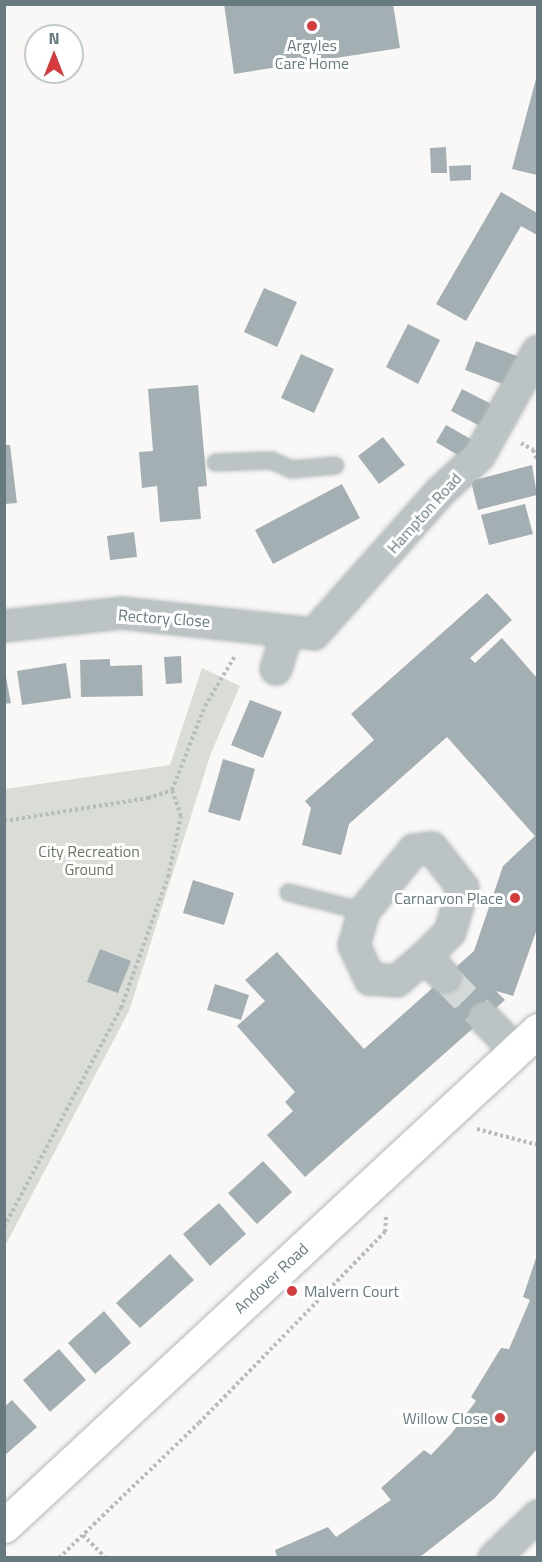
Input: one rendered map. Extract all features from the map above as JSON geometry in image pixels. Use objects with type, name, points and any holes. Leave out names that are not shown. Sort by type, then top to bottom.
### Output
[{"type":"main road","name":"Andover Road","points":[[4,1526],[526,1040]]},
{"type":"street","name":"Hampton Road","points":[[310,627],[440,492],[479,456],[537,351]]},
{"type":"street","name":"Rectory Close","points":[[4,626],[121,613],[254,625],[310,627]]},
{"type":"street","points":[[276,669],[310,627]]},
{"type":"street","points":[[432,848],[463,888],[450,932],[435,967],[397,981],[370,979],[354,945],[364,911],[414,850],[432,848]]},
{"type":"street","points":[[484,1018],[526,1040]]},
{"type":"street","points":[[494,1557],[536,1520]]},
{"type":"lane","points":[[215,462],[271,460],[291,469],[335,465]]},
{"type":"lane","points":[[288,892],[364,911]]},
{"type":"path","points":[[4,1227],[121,1008],[168,877],[181,816],[172,789],[205,706],[254,625]]},
{"type":"path","points":[[4,821],[148,798],[172,789]]},
{"type":"path","points":[[468,1126],[537,1145]]},
{"type":"path","points":[[59,1557],[200,1423],[385,1232],[386,1210]]},
{"type":"path","points":[[83,1535],[106,1557]]},
{"type":"green space","name":"City Recreation Ground","points":[[202,668],[240,686],[211,753],[129,1011],[5,1246],[5,789],[170,765]]},
{"type":"building","name":"Argyles Care Home","points":[[224,4],[393,4],[400,48],[234,74]]},
{"type":"building","points":[[537,75],[537,175],[512,169]]},
{"type":"building","points":[[446,147],[447,173],[431,173],[430,148]]},
{"type":"building","points":[[471,165],[471,180],[450,181],[449,166]]},
{"type":"building","points":[[501,192],[537,213],[537,235],[521,226],[466,321],[436,304]]},
{"type":"building","points":[[264,288],[297,302],[277,347],[244,332]]},
{"type":"building","points":[[408,324],[440,340],[418,384],[386,367]]},
{"type":"building","points":[[476,341],[522,358],[511,387],[465,370]]},
{"type":"building","points":[[301,354],[334,369],[314,413],[281,398]]},
{"type":"building","points":[[198,385],[207,486],[198,487],[201,519],[160,522],[157,486],[142,488],[139,452],[153,451],[148,389]]},
{"type":"building","points":[[462,389],[495,406],[484,428],[451,411]]},
{"type":"building","points":[[446,425],[476,442],[466,460],[436,442]]},
{"type":"building","points":[[383,437],[405,465],[379,484],[358,456]]},
{"type":"building","points":[[4,445],[10,445],[17,503],[4,504]]},
{"type":"building","points":[[532,465],[537,495],[478,510],[471,481]]},
{"type":"building","points":[[342,484],[360,518],[273,564],[255,530]]},
{"type":"building","points":[[525,504],[533,534],[489,545],[481,515]]},
{"type":"building","points":[[134,532],[137,557],[110,560],[107,536]]},
{"type":"building","name":"Carnarvon Place","points":[[487,593],[512,620],[470,658],[475,663],[502,638],[537,678],[537,929],[513,996],[496,991],[505,1000],[305,1177],[267,1135],[293,1111],[285,1102],[295,1092],[237,1026],[265,1001],[245,980],[277,952],[364,1049],[474,951],[503,866],[535,836],[447,737],[349,824],[341,855],[302,845],[311,808],[305,801],[374,740],[351,714]]},
{"type":"building","points":[[181,656],[182,683],[166,684],[164,657]]},
{"type":"building","points":[[110,659],[110,666],[142,665],[143,696],[81,697],[80,660]]},
{"type":"building","points":[[66,663],[71,698],[22,705],[17,671]]},
{"type":"building","points":[[4,667],[11,703],[4,704]]},
{"type":"building","points":[[250,700],[282,712],[263,758],[231,745]]},
{"type":"building","points":[[223,759],[255,769],[240,821],[208,812]]},
{"type":"building","points":[[193,880],[234,893],[224,925],[183,913]]},
{"type":"building","points":[[100,949],[131,961],[118,993],[87,982]]},
{"type":"building","points":[[215,984],[249,995],[241,1020],[207,1010]]},
{"type":"building","points":[[263,1161],[292,1192],[257,1224],[228,1193]]},
{"type":"building","points":[[219,1203],[246,1234],[210,1266],[183,1234]]},
{"type":"building","points":[[170,1254],[194,1280],[140,1328],[116,1303]]},
{"type":"building","name":"Willow Close","points":[[537,1255],[537,1449],[495,1498],[420,1557],[277,1557],[275,1550],[328,1527],[336,1537],[391,1500],[381,1488],[424,1450],[431,1455],[451,1434],[476,1401],[471,1397],[501,1348],[509,1349],[530,1300],[523,1297]]},
{"type":"building","points":[[104,1311],[131,1343],[95,1374],[68,1343]]},
{"type":"building","points":[[59,1349],[86,1380],[50,1412],[23,1380]]},
{"type":"building","points":[[12,1400],[37,1427],[4,1456],[4,1407]]},
{"type":"tunnel","points":[[445,977],[484,1018]]},
{"type":"place","name":"Argyles Care Home","points":[[312,26]]},
{"type":"place","name":"Carnarvon Place","points":[[515,898]]},
{"type":"place","name":"Malvern Court","points":[[292,1291]]},
{"type":"place","name":"Willow Close","points":[[500,1418]]}]
